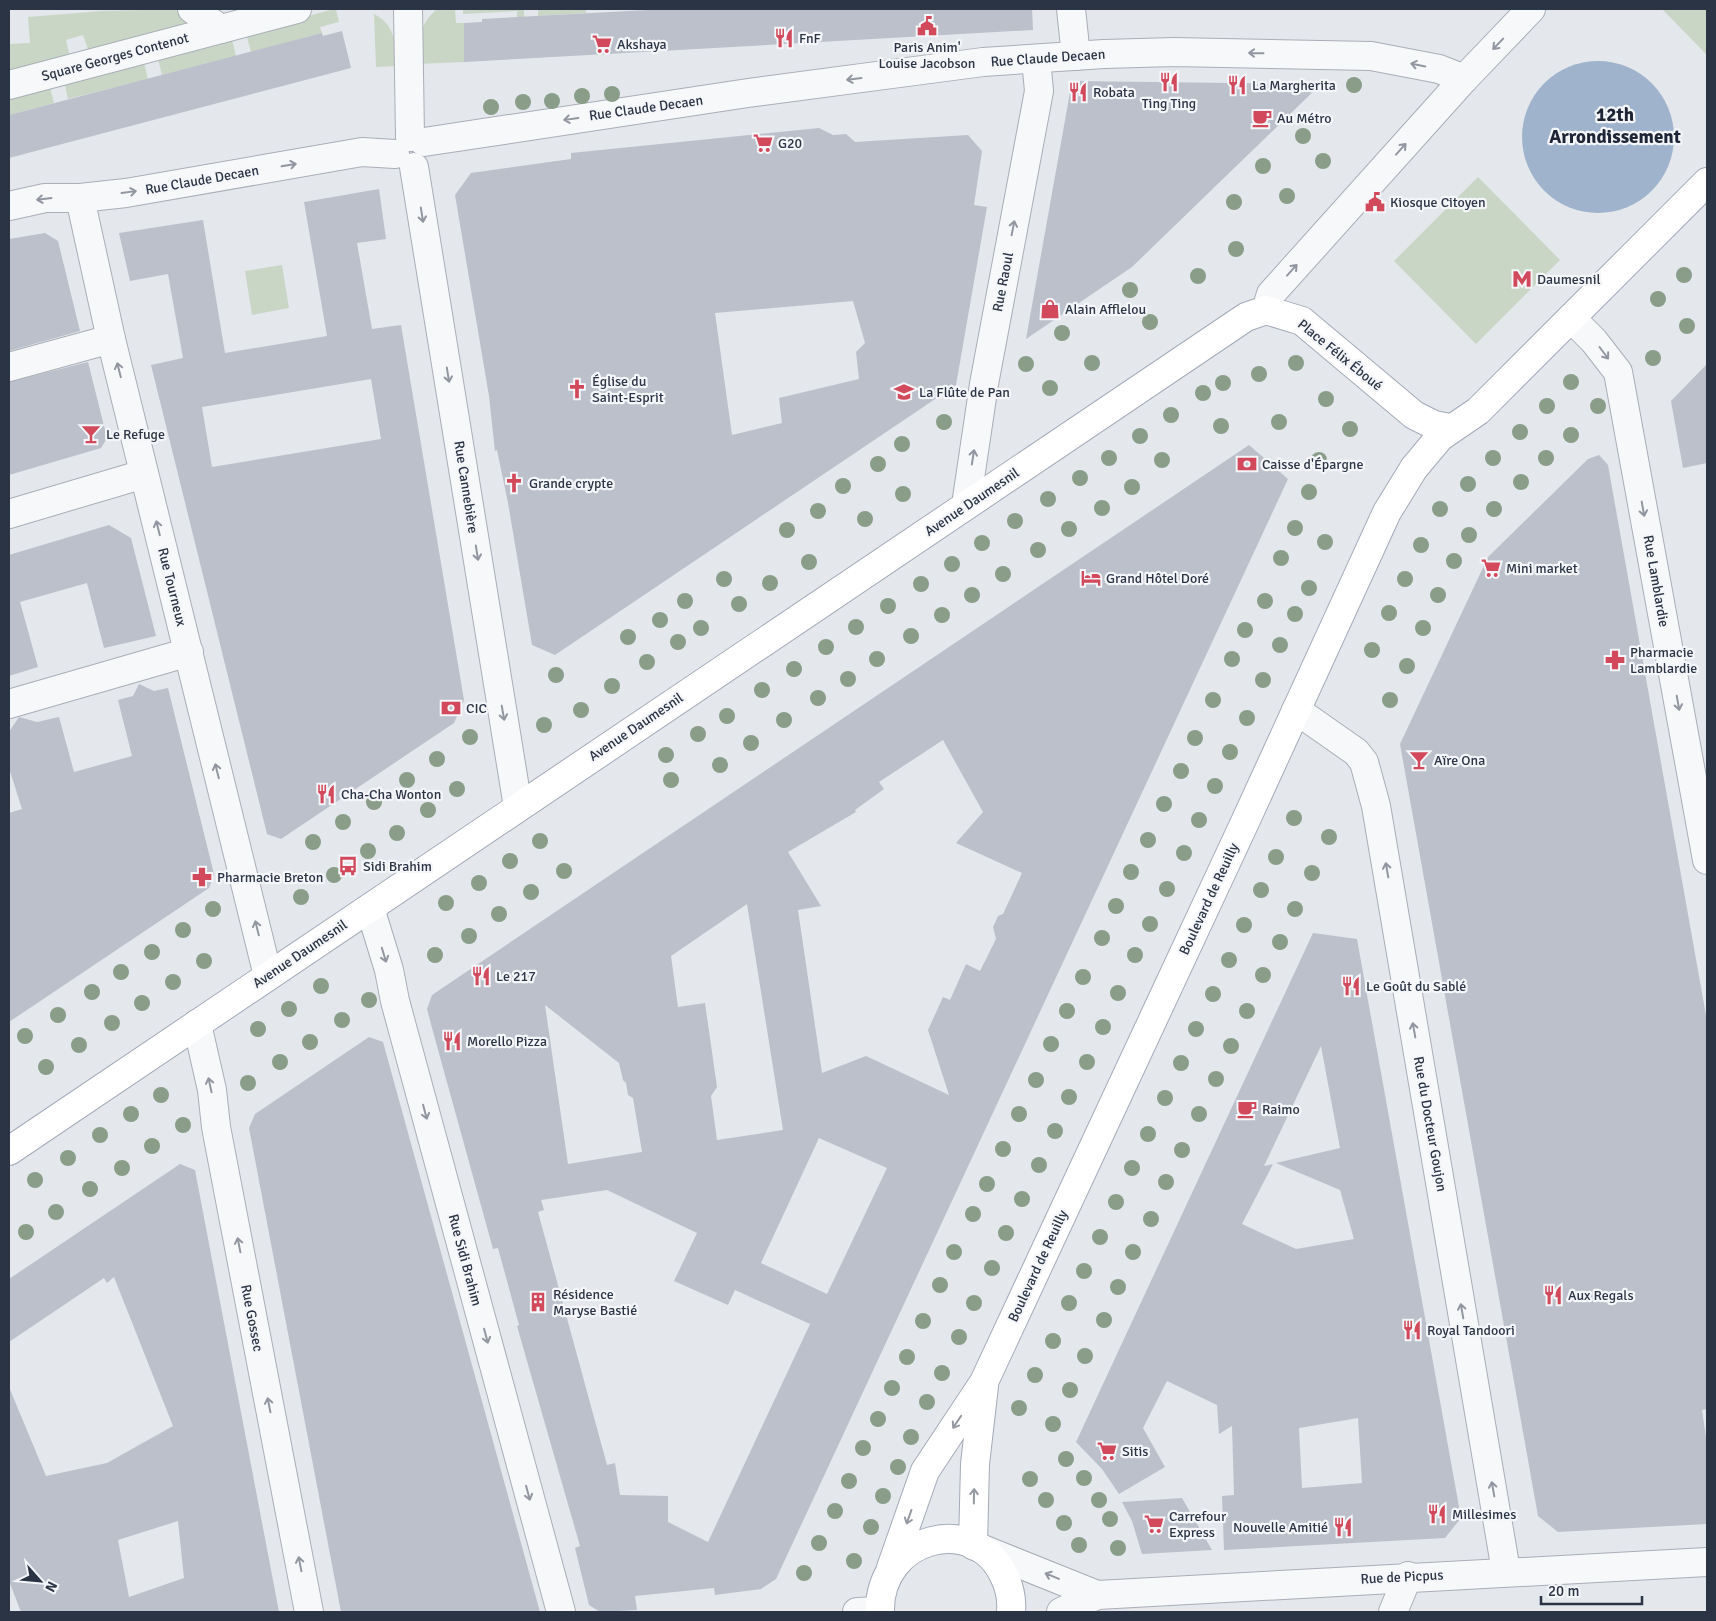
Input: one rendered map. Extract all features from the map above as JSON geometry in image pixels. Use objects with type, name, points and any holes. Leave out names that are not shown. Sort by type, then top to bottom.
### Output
[{"type":"main road","points":[[1450,428],[1478,412],[1707,182]]},
{"type":"main road","name":"Avenue Daumesnil","points":[[9,1151],[1246,317],[1266,310]]},
{"type":"main road","name":"Place Félix Éboué","points":[[1266,310],[1302,321],[1414,415],[1434,425],[1450,428]]},
{"type":"main road","name":"Boulevard de Reuilly","points":[[891,1568],[925,1471],[984,1382],[1387,512],[1414,468],[1450,428]]},
{"type":"main road","name":"Boulevard de Reuilly","points":[[973,1545],[975,1464],[984,1382]]},
{"type":"main road","name":"Rue de Picpus","points":[[872,1612],[891,1568],[904,1554],[920,1545],[937,1540],[956,1540],[973,1545],[989,1555],[1002,1570],[1009,1588],[1010,1612]]},
{"type":"street","name":"Square Georges Contenot","points":[[192,9],[220,29]]},
{"type":"street","name":"Square Georges Contenot","points":[[9,85],[297,9]]},
{"type":"street","name":"Rue Cannebière","points":[[408,9],[408,87],[411,150],[518,807]]},
{"type":"street","points":[[1071,9],[1076,56]]},
{"type":"street","points":[[1266,310],[1271,294],[1464,79],[1532,9]]},
{"type":"street","name":"Rue Claude Decaen","points":[[9,206],[45,198],[80,198],[126,193],[362,152],[411,150],[748,93],[983,62],[1174,52],[1371,56],[1439,69],[1464,79]]},
{"type":"street","name":"Rue Raoul","points":[[966,505],[984,384],[1039,91],[1036,59]]},
{"type":"street","name":"Rue Tourneux","points":[[80,198],[111,339],[268,976]]},
{"type":"street","name":"Rue Lamblardie","points":[[1571,318],[1594,341],[1618,372],[1707,860]]},
{"type":"street","points":[[9,367],[111,339]]},
{"type":"street","points":[[9,514],[144,474]]},
{"type":"street","points":[[9,704],[188,652]]},
{"type":"street","name":"Rue du Docteur Goujon","points":[[1296,710],[1356,752],[1364,762],[1376,806],[1506,1571]]},
{"type":"street","name":"Rue Sidi Brahim","points":[[370,908],[389,970],[395,1001],[561,1612]]},
{"type":"street","name":"Rue Gossec","points":[[197,1024],[212,1090],[216,1127],[309,1612]]},
{"type":"street","name":"Rue de Picpus","points":[[973,1545],[1097,1594]]},
{"type":"street","name":"Rue de Picpus","points":[[1062,1612],[1097,1594],[1408,1576],[1707,1562]]},
{"type":"street","points":[[1393,1612],[1408,1576]]},
{"type":"green space","points":[[185,9],[191,23],[89,52],[83,35],[66,40],[70,57],[9,73],[9,44],[30,43],[28,17],[102,11]]},
{"type":"green space","points":[[336,9],[339,22],[320,27],[322,33],[251,52],[246,33]]},
{"type":"green space","points":[[437,9],[455,9],[456,23],[464,23],[464,62],[418,64],[419,40],[422,28]]},
{"type":"green space","points":[[463,9],[524,9],[524,17],[517,17],[517,11],[463,14]]},
{"type":"green space","points":[[538,9],[586,9],[586,13],[538,16]]},
{"type":"green space","points":[[1662,9],[1707,9],[1707,55]]},
{"type":"green space","points":[[374,14],[381,18],[390,29],[395,43],[397,66],[376,67]]},
{"type":"green space","points":[[231,36],[236,56],[162,75],[157,55]]},
{"type":"green space","points":[[143,59],[148,79],[68,99],[64,80]]},
{"type":"green space","points":[[49,83],[54,103],[9,115],[9,94]]},
{"type":"green space","points":[[1478,177],[1560,260],[1476,344],[1394,261]]},
{"type":"green space","points":[[282,265],[289,308],[252,315],[245,271]]},
{"type":"water","points":[[1598,61],[1627,67],[1640,74],[1651,84],[1661,95],[1668,108],[1674,137],[1668,166],[1661,179],[1651,190],[1640,200],[1627,207],[1598,213],[1569,207],[1556,200],[1545,190],[1535,179],[1528,166],[1522,137],[1528,108],[1535,95],[1545,84],[1556,74],[1569,67]]},
{"type":"building","points":[[666,9],[1032,9],[1033,30],[464,62],[464,23],[482,22],[482,19]]},
{"type":"building","points":[[342,31],[351,68],[9,158],[9,115],[322,33],[323,36]]},
{"type":"building","points":[[1072,81],[1321,84],[1132,267],[1026,339]]},
{"type":"building","points":[[819,128],[833,135],[846,134],[855,142],[968,135],[982,151],[974,205],[987,207],[956,385],[555,655],[532,645],[508,503],[497,450],[495,451],[489,396],[455,195],[471,173],[571,159],[571,153]],"holes":[[[853,301],[865,343],[856,352],[859,379],[779,398],[782,423],[732,435],[715,313]]]},
{"type":"building","points":[[379,189],[386,239],[357,243],[372,329],[401,325],[464,700],[454,723],[281,839],[267,834],[151,365],[183,358],[168,274],[130,281],[119,233],[203,220],[225,353],[327,336],[304,202]],"holes":[[[371,379],[381,439],[212,467],[202,407]]]},
{"type":"building","points":[[45,233],[58,241],[80,331],[9,351],[9,239]]},
{"type":"building","points":[[88,362],[107,438],[101,448],[9,475],[9,382]]},
{"type":"building","points":[[1707,364],[1707,463],[1683,468],[1671,401]]},
{"type":"building","points":[[1249,445],[1288,479],[776,1579],[761,1589],[715,1595],[714,1588],[635,1596],[637,1610],[600,1612],[589,1605],[575,1548],[580,1546],[517,1326],[519,1325],[498,1248],[493,1249],[427,1009],[432,995]],"holes":[[[943,740],[983,812],[956,843],[1022,873],[1003,914],[998,916],[993,927],[996,939],[980,971],[966,964],[950,1000],[943,997],[928,1030],[949,1095],[866,1056],[822,1073],[798,910],[821,906],[788,852],[856,812],[855,810],[884,789],[879,782]],[[747,904],[783,1130],[717,1140],[711,1096],[717,1087],[705,1003],[678,1007],[671,956]],[[545,1005],[619,1063],[628,1095],[633,1098],[642,1152],[568,1164]],[[819,1138],[887,1168],[827,1294],[761,1263]],[[607,1190],[697,1233],[674,1281],[728,1305],[735,1290],[810,1324],[708,1542],[668,1522],[668,1496],[620,1495],[615,1463],[607,1465],[538,1212],[544,1210],[541,1200]]]},
{"type":"building","points":[[1599,455],[1608,465],[1707,1021],[1707,1409],[1702,1410],[1707,1444],[1707,1524],[1558,1532],[1538,1516],[1400,744],[1488,557],[1588,459]]},
{"type":"building","points":[[109,525],[131,538],[156,636],[104,648],[87,583],[20,602],[38,667],[9,676],[9,555]]},
{"type":"building","points":[[139,684],[154,691],[168,688],[214,874],[209,888],[9,1022],[9,813],[22,809],[9,768],[9,732],[19,717],[37,722],[59,717],[74,772],[132,756],[118,700],[133,696]]},
{"type":"building","points":[[1313,933],[1357,939],[1461,1518],[1445,1538],[1224,1550],[1222,1496],[1234,1495],[1232,1426],[1219,1434],[1217,1405],[1167,1381],[1143,1428],[1165,1467],[1119,1494],[1102,1469],[1076,1442]],"holes":[[[1321,1046],[1340,1148],[1276,1163],[1340,1190],[1354,1239],[1296,1249],[1242,1224],[1273,1164],[1264,1166]],[[1358,1418],[1362,1483],[1302,1488],[1299,1428]]]},
{"type":"building","points":[[369,1037],[383,1042],[540,1612],[341,1612],[249,1128],[255,1114]]},
{"type":"building","points":[[180,1164],[195,1170],[279,1612],[21,1612],[9,1581],[9,1387],[46,1476],[107,1463],[173,1426],[114,1277],[107,1283],[104,1278],[9,1342],[9,1279]],"holes":[[[178,1521],[184,1578],[129,1597],[118,1540]]]},
{"type":"building","points":[[1182,1498],[1212,1550],[1142,1554],[1132,1521],[1122,1502]]},
{"type":"place","name":"Paris Anim' Louise Jacobson","points":[[927,26]]},
{"type":"place","name":"FnF","points":[[784,38]]},
{"type":"place","name":"Akshaya","points":[[602,44]]},
{"type":"place","name":"Ting Ting","points":[[1169,82]]},
{"type":"place","name":"La Margherita","points":[[1237,85]]},
{"type":"place","name":"Robata","points":[[1078,92]]},
{"type":"place","name":"Au Métro","points":[[1262,118]]},
{"type":"place","name":"G20","points":[[763,143]]},
{"type":"place","name":"Kiosque Citoyen","points":[[1375,202]]},
{"type":"place","name":"Daumesnil","points":[[1522,279]]},
{"type":"place","name":"Alain Afflelou","points":[[1050,309]]},
{"type":"place","name":"Église du Saint-Esprit","points":[[577,389]]},
{"type":"place","name":"La Flûte de Pan","points":[[904,392]]},
{"type":"place","name":"Le Refuge","points":[[91,434]]},
{"type":"place","name":"Caisse d'Épargne","points":[[1247,464]]},
{"type":"place","name":"Grande crypte","points":[[514,483]]},
{"type":"place","name":"Mini market","points":[[1491,568]]},
{"type":"place","name":"Grand Hôtel Doré","points":[[1091,578]]},
{"type":"place","name":"Pharmacie Lamblardie","points":[[1615,660]]},
{"type":"place","name":"CIC","points":[[451,708]]},
{"type":"place","name":"Aïre Ona","points":[[1419,760]]},
{"type":"place","name":"Cha-Cha Wonton","points":[[326,794]]},
{"type":"place","name":"Sidi Brahim","points":[[348,866]]},
{"type":"place","name":"Pharmacie Breton","points":[[202,877]]},
{"type":"place","name":"Le 217","points":[[481,976]]},
{"type":"place","name":"Le Goût du Sablé","points":[[1351,986]]},
{"type":"place","name":"Morello Pizza","points":[[452,1041]]},
{"type":"place","name":"Raimo","points":[[1247,1109]]},
{"type":"place","name":"Aux Regals","points":[[1553,1295]]},
{"type":"place","name":"Résidence Maryse Bastié","points":[[538,1302]]},
{"type":"place","name":"Royal Tandoori","points":[[1412,1330]]},
{"type":"place","name":"Sitis","points":[[1107,1451]]},
{"type":"place","name":"Millesimes","points":[[1437,1514]]},
{"type":"place","name":"Carrefour Express","points":[[1154,1524]]},
{"type":"place","name":"Nouvelle Amitié","points":[[1343,1527]]},
{"type":"district","name":"12th Arrondissement","points":[[1615,126]]}]
